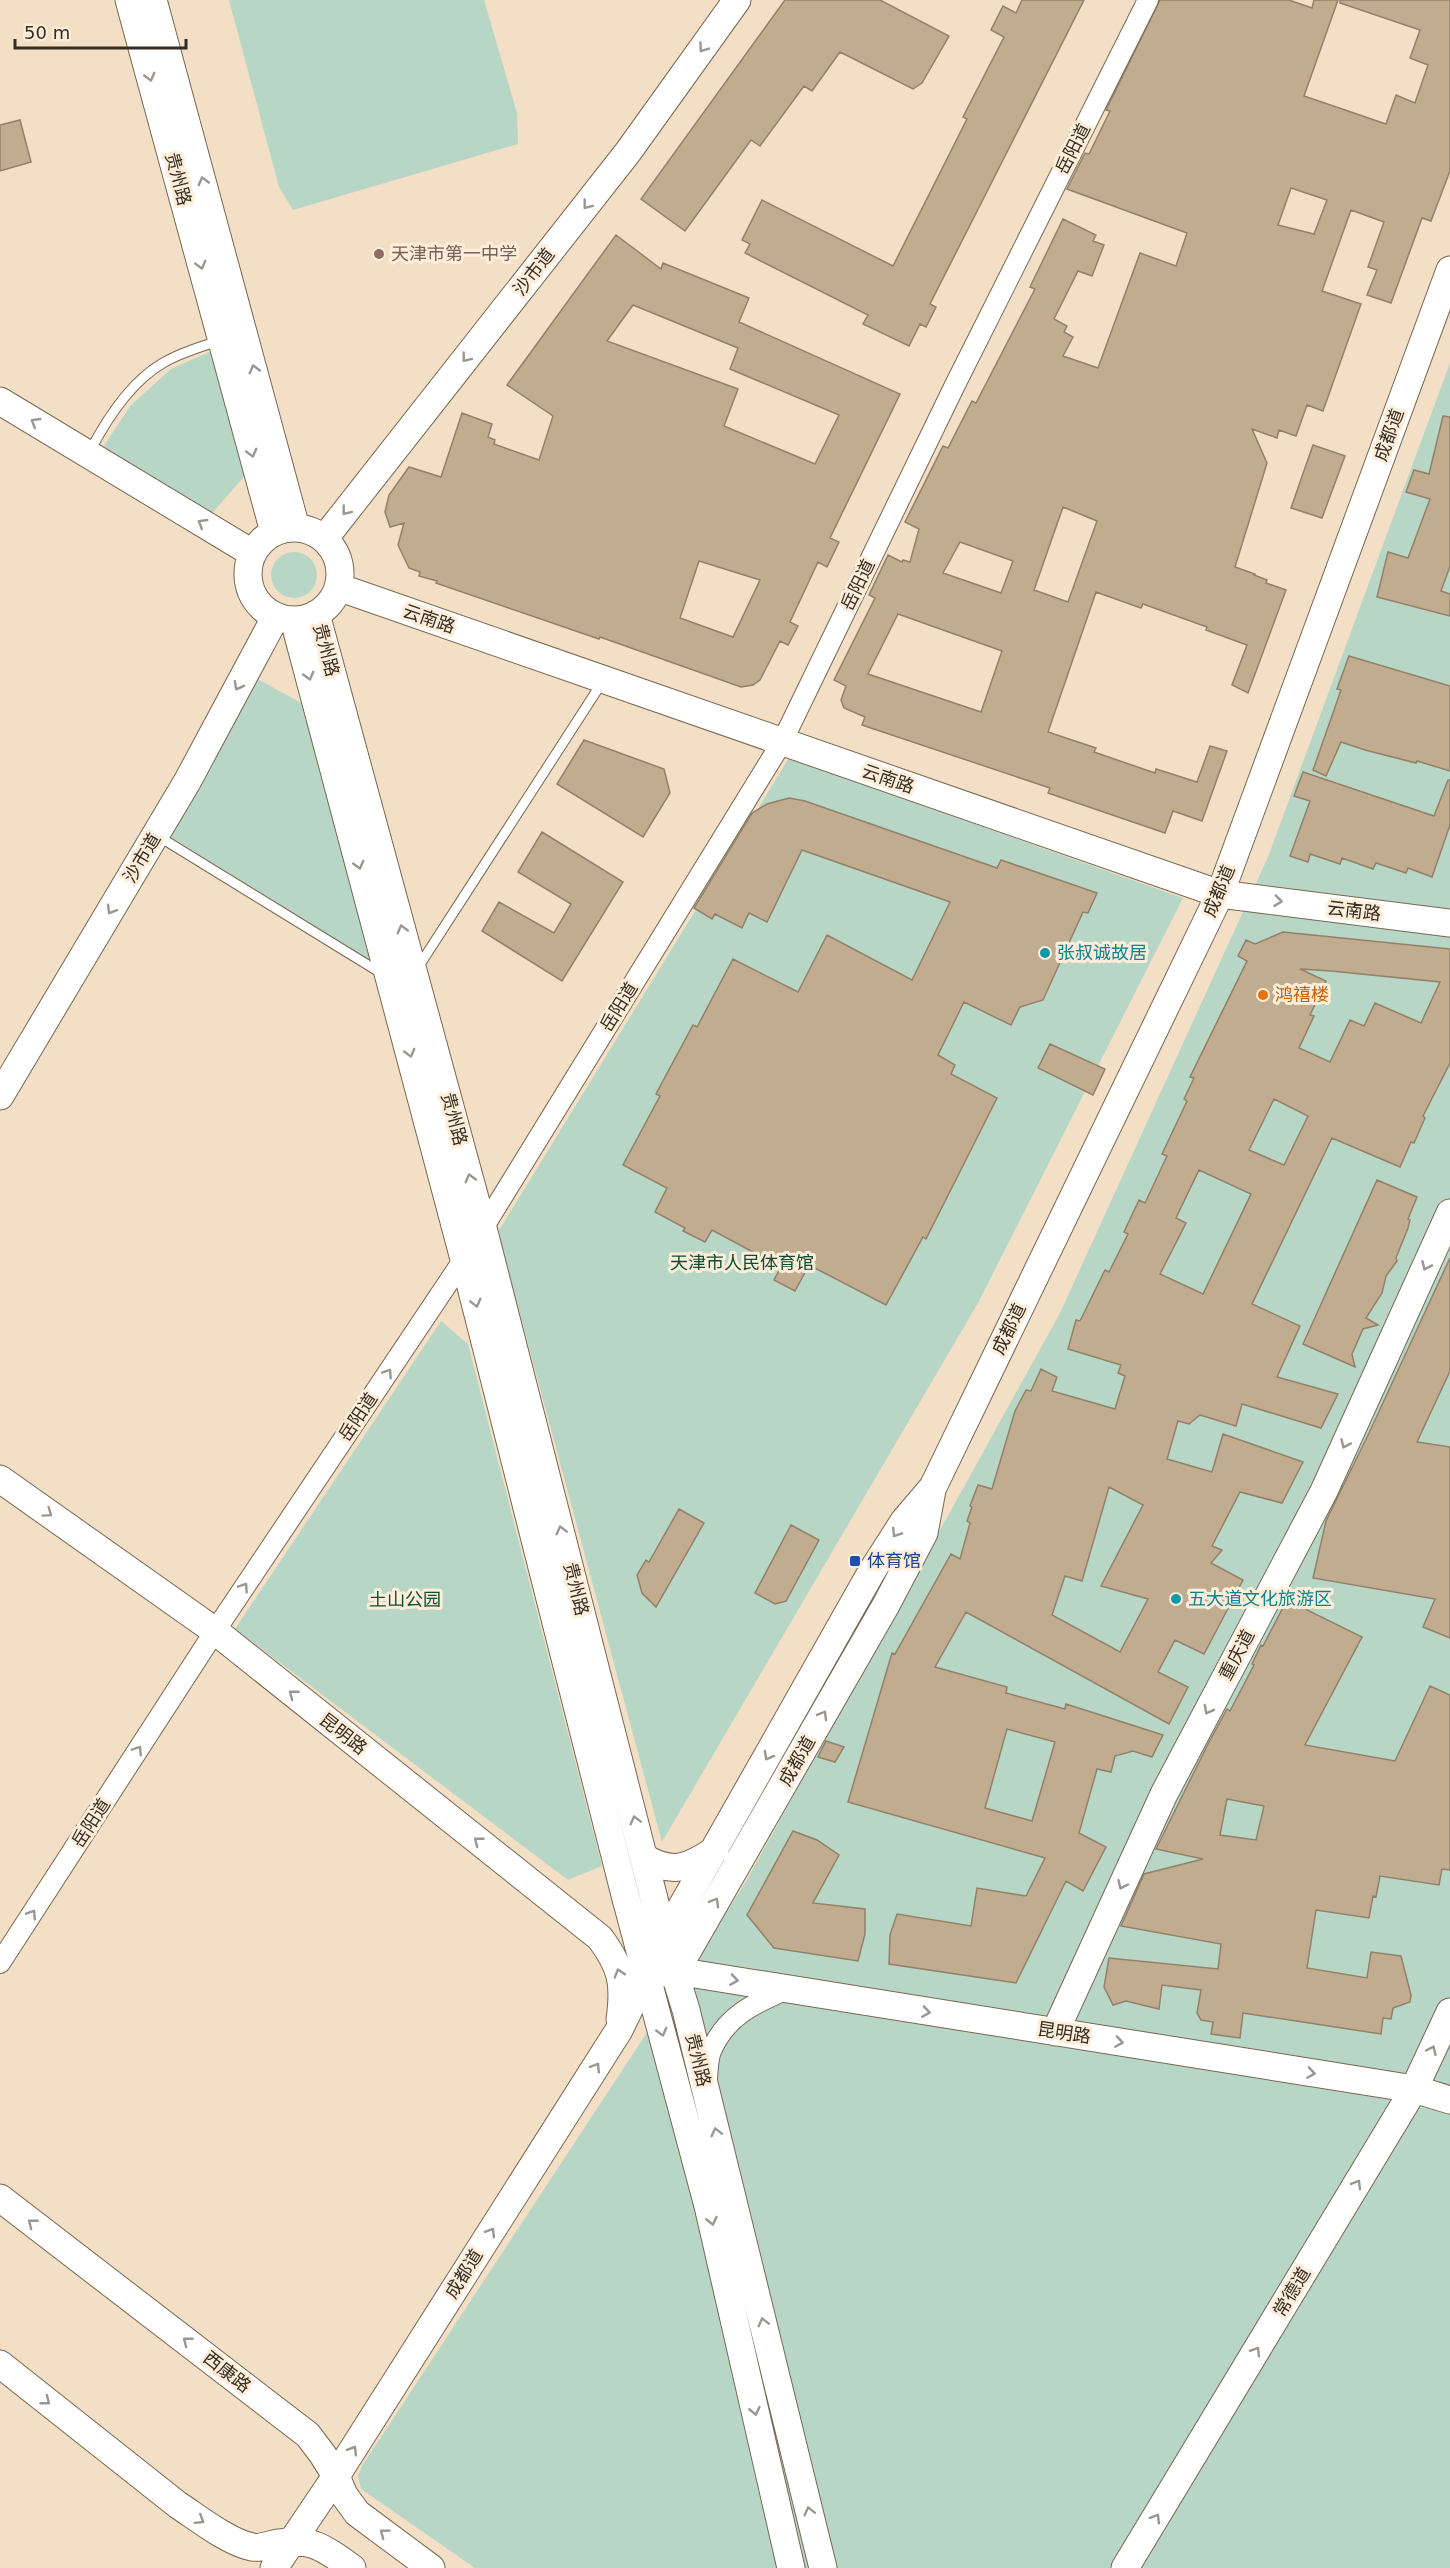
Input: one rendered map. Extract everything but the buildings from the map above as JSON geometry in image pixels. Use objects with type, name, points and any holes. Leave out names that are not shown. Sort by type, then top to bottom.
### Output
[{"type":"street","name":"贵州路","points":[[129,0],[221,340],[285,530]]},
{"type":"street","name":"贵州路","points":[[153,0],[285,530]]},
{"type":"street","name":"沙市道","points":[[324,538],[628,152],[737,0]]},
{"type":"street","name":"岳阳道","points":[[0,1963],[215,1631],[464,1258],[782,742],[954,387],[1148,0]]},
{"type":"street","name":"成都道","points":[[274,2568],[336,2476],[619,2030],[648,1975],[664,1938],[872,1571],[904,1521],[933,1487],[1220,894],[1450,270]]},
{"type":"street","points":[[0,401],[252,553]]},
{"type":"street","points":[[295,617],[263,608],[254,596],[249,582],[248,567],[252,553],[261,541],[285,530],[311,531],[324,538],[333,549],[338,561],[340,574],[338,588]]},
{"type":"street","name":"贵州路","points":[[338,588],[333,598],[295,617],[402,976],[483,1228],[664,1938],[676,1971],[823,2568]]},
{"type":"street","name":"云南路","points":[[338,588],[1220,894],[1450,923]]},
{"type":"street","name":"沙市道","points":[[0,1096],[187,782],[295,617]]},
{"type":"street","name":"贵州路","points":[[402,976],[464,1258],[622,1884],[708,2206],[791,2568]]},
{"type":"street","name":"重庆道","points":[[1055,2031],[1164,1794],[1324,1491],[1450,1213]]},
{"type":"street","name":"昆明路","points":[[0,1479],[215,1631],[600,1938],[621,1973],[623,1995],[619,2030]]},
{"type":"street","name":"成都道","points":[[676,1971],[891,1595],[924,1533],[933,1487]]},
{"type":"street","points":[[645,1858],[658,1866],[677,1868],[694,1864],[716,1849]]},
{"type":"street","points":[[648,1975],[676,1971]]},
{"type":"street","name":"昆明路","points":[[676,1971],[1414,2089],[1450,2100]]},
{"type":"street","points":[[706,2090],[710,2052],[728,2024],[747,2006],[785,1990]]},
{"type":"street","name":"常德道","points":[[1125,2568],[1414,2089],[1450,2012]]},
{"type":"street","name":"西康路","points":[[0,2198],[308,2435],[336,2476],[344,2495],[357,2513],[431,2568]]},
{"type":"street","points":[[0,2364],[178,2505],[243,2545],[255,2548],[292,2541],[305,2541],[319,2545],[352,2568]]},
{"type":"lane","points":[[88,454],[105,421],[129,392],[160,364],[221,340]]},
{"type":"lane","points":[[156,834],[402,976],[604,680]]},
{"type":"green space","points":[[229,0],[484,0],[517,113],[518,144],[293,210],[279,187]]},
{"type":"green space","points":[[216,349],[249,471],[207,519],[101,450],[131,405],[171,369]]},
{"type":"green space","name":"五大道文化旅游区","points":[[1450,363],[1450,2568],[475,2568],[361,2489],[358,2476],[362,2466],[744,1885],[1060,1313],[1268,857]]},
{"type":"green space","points":[[294,552],[303,553],[310,559],[316,566],[316,584],[310,591],[303,597],[294,598],[285,597],[278,591],[272,584],[271,575],[272,566],[278,559],[285,553]]},
{"type":"green space","points":[[252,676],[307,706],[383,969],[166,834]]},
{"type":"green space","name":"天津市人民体育馆","points":[[789,758],[1183,898],[978,1303],[662,1842],[498,1232]]},
{"type":"green space","name":"土山公园","points":[[441,1321],[468,1344],[602,1866],[568,1880],[235,1629]]},
{"type":"place","name":"天津市第一中学","points":[[379,254]]},
{"type":"place","name":"张叔诚故居","points":[[1045,953]]},
{"type":"place","name":"鸿禧楼","points":[[1263,995]]},
{"type":"place","name":"体育馆","points":[[855,1561]]},
{"type":"place","name":"五大道文化旅游区","points":[[1176,1599]]}]
